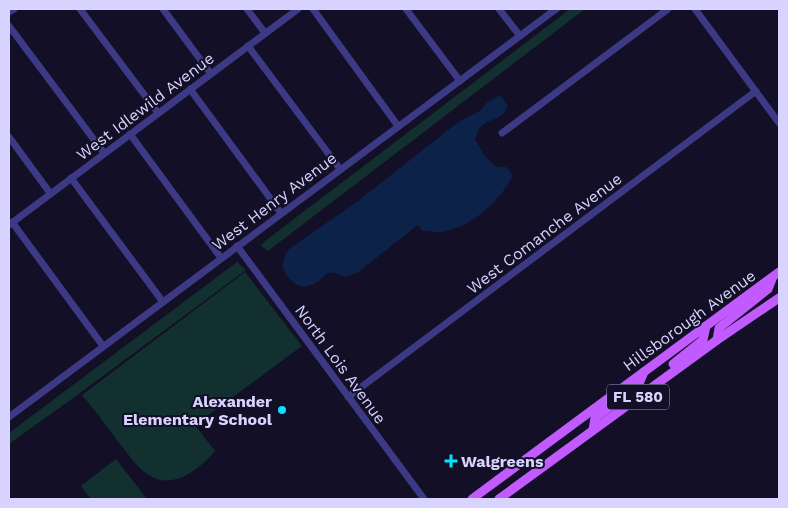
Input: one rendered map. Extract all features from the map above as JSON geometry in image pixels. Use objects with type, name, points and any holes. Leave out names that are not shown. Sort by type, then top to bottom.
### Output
[{"type":"main road","name":"Hillsborough Avenue","points":[[472,499],[776,275]]},
{"type":"main road","points":[[717,340],[719,328],[768,288],[776,275]]},
{"type":"main road","name":"FL 580","points":[[499,499],[644,392],[779,298]]},
{"type":"main road","points":[[644,392],[653,379],[704,340],[706,326]]},
{"type":"main road","points":[[593,430],[595,418],[638,386],[644,372]]},
{"type":"street","points":[[9,12],[14,9]]},
{"type":"street","points":[[80,9],[158,113]]},
{"type":"street","points":[[163,9],[211,74]]},
{"type":"street","points":[[247,9],[265,33]]},
{"type":"street","name":"West Idlewild Avenue","points":[[10,224],[298,9]]},
{"type":"street","points":[[313,9],[398,126]]},
{"type":"street","points":[[406,9],[460,80]]},
{"type":"street","points":[[499,9],[520,36]]},
{"type":"street","name":"West Henry Avenue","points":[[9,417],[556,9]]},
{"type":"street","points":[[502,133],[668,9]]},
{"type":"street","points":[[695,9],[779,124]]},
{"type":"street","points":[[9,26],[104,153]]},
{"type":"street","points":[[248,46],[340,169]]},
{"type":"street","points":[[190,89],[281,214]]},
{"type":"street","name":"West Comanche Avenue","points":[[348,397],[756,91]]},
{"type":"street","points":[[130,134],[221,258]]},
{"type":"street","points":[[9,138],[50,193]]},
{"type":"street","points":[[71,178],[163,302]]},
{"type":"street","points":[[10,224],[103,346]]},
{"type":"street","name":"North Lois Avenue","points":[[237,246],[424,499]]},
{"type":"green space","points":[[570,9],[585,9],[268,251],[261,246],[265,241]]},
{"type":"green space","points":[[237,262],[246,270],[9,444],[9,433]]},
{"type":"green space","points":[[245,272],[302,346],[195,425],[215,451],[202,465],[185,476],[167,481],[149,475],[130,457],[82,395]]},
{"type":"green space","points":[[116,459],[147,499],[91,499],[81,486]]},
{"type":"water","points":[[501,96],[508,106],[500,116],[481,126],[475,140],[485,156],[497,167],[506,167],[511,172],[512,178],[499,196],[483,212],[453,230],[442,232],[423,231],[418,225],[357,273],[345,277],[329,273],[310,286],[299,286],[288,277],[282,267],[285,255],[289,249],[358,201],[457,123],[481,110],[486,103]]},
{"type":"place","name":"Alexander Elementary School","points":[[282,410]]},
{"type":"place","name":"Walgreens","points":[[451,461]]}]
